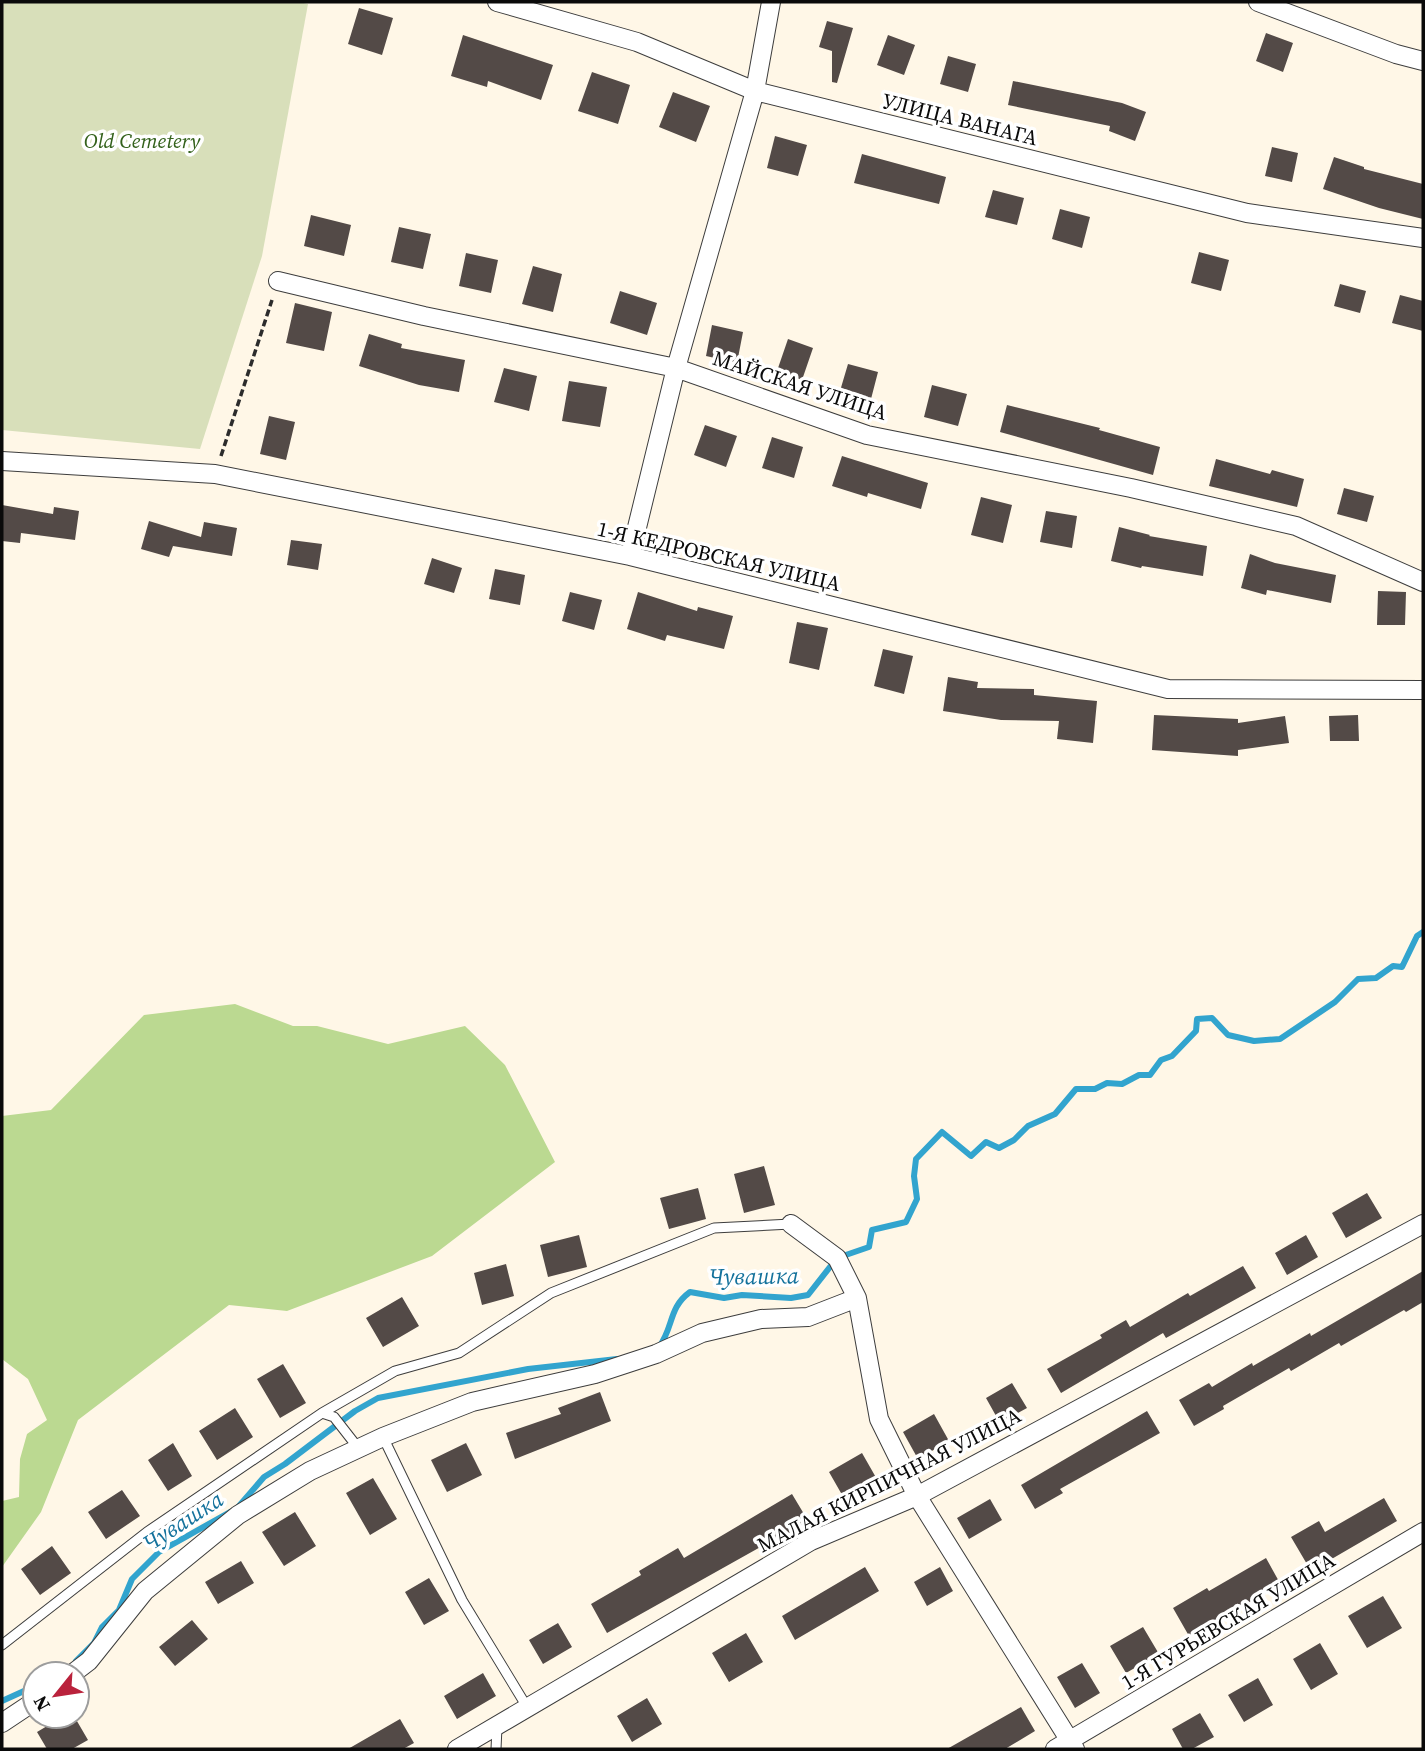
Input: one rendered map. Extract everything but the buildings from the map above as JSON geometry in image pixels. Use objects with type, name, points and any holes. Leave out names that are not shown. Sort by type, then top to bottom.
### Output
[{"type":"street","name":"УЛИЦА ВАНАГА","points":[[497,2],[637,42],[755,91],[1247,213],[1423,238]]},
{"type":"street","points":[[629,556],[676,368],[755,91],[771,2]]},
{"type":"street","points":[[1258,2],[1396,54],[1423,61]]},
{"type":"street","name":"МАЙСКАЯ УЛИЦА","points":[[278,281],[424,316],[676,368],[867,435],[1131,488],[1296,526],[1423,582]]},
{"type":"street","name":"1-Я КЕДРОВСКАЯ УЛИЦА","points":[[2,461],[215,474],[629,556],[1168,689],[1423,690]]},
{"type":"street","points":[[791,1224],[837,1258],[857,1298],[879,1419],[917,1496],[1067,1747]]},
{"type":"street","name":"МАЛАЯ КИРПИЧНАЯ УЛИЦА","points":[[457,1749],[811,1541],[917,1496],[1423,1224]]},
{"type":"street","points":[[90,1660],[145,1591],[237,1515],[310,1471],[383,1437],[472,1402],[595,1374],[656,1354],[702,1333],[761,1319],[808,1317],[857,1298]]},
{"type":"street","name":"1-Я ГУРЬЕВСКАЯ УЛИЦА","points":[[1067,1747],[1423,1532]]},
{"type":"street","points":[[2,1723],[21,1710]]},
{"type":"lane","points":[[2,1645],[147,1532],[322,1413],[395,1371],[459,1353],[551,1293],[714,1228],[791,1224]]},
{"type":"lane","points":[[322,1413],[334,1417],[359,1449]]},
{"type":"lane","points":[[383,1437],[462,1600],[527,1707]]},
{"type":"lane","points":[[496,1749],[497,1725]]},
{"type":"path","points":[[215,474],[278,281]]},
{"type":"green space","name":"Old Cemetery","points":[[2,2],[308,4],[262,256],[200,449],[2,430]]},
{"type":"green space","points":[[235,1004],[293,1026],[317,1026],[388,1044],[465,1026],[505,1065],[555,1162],[432,1256],[287,1311],[229,1305],[78,1420],[41,1512],[2,1567],[2,1501],[19,1497],[20,1459],[27,1434],[47,1420],[28,1379],[2,1359],[2,1116],[51,1110],[144,1015]]},
{"type":"waterway","name":"Чувашка","points":[[659,1347],[674,1311],[690,1292],[724,1298],[742,1295],[791,1298],[808,1295],[837,1258],[869,1247],[872,1230],[906,1222],[917,1199],[914,1176],[916,1159],[942,1132],[971,1156],[986,1142],[999,1148],[1014,1140],[1028,1126],[1055,1114],[1076,1089],[1095,1089],[1107,1083],[1122,1084],[1139,1075],[1150,1075],[1161,1060],[1172,1056],[1196,1031],[1197,1019],[1212,1018],[1228,1035],[1254,1041],[1280,1039],[1335,1002],[1358,979],[1376,978],[1393,966],[1402,967],[1417,936],[1423,932]]},
{"type":"waterway","name":"Чувашка","points":[[239,1506],[264,1477],[355,1411],[378,1398],[528,1369],[617,1359]]},
{"type":"waterway","name":"Чувашка","points":[[77,1660],[119,1610],[132,1579],[159,1552],[230,1512]]},
{"type":"waterway","name":"Чувашка","points":[[2,1701],[21,1692]]}]
